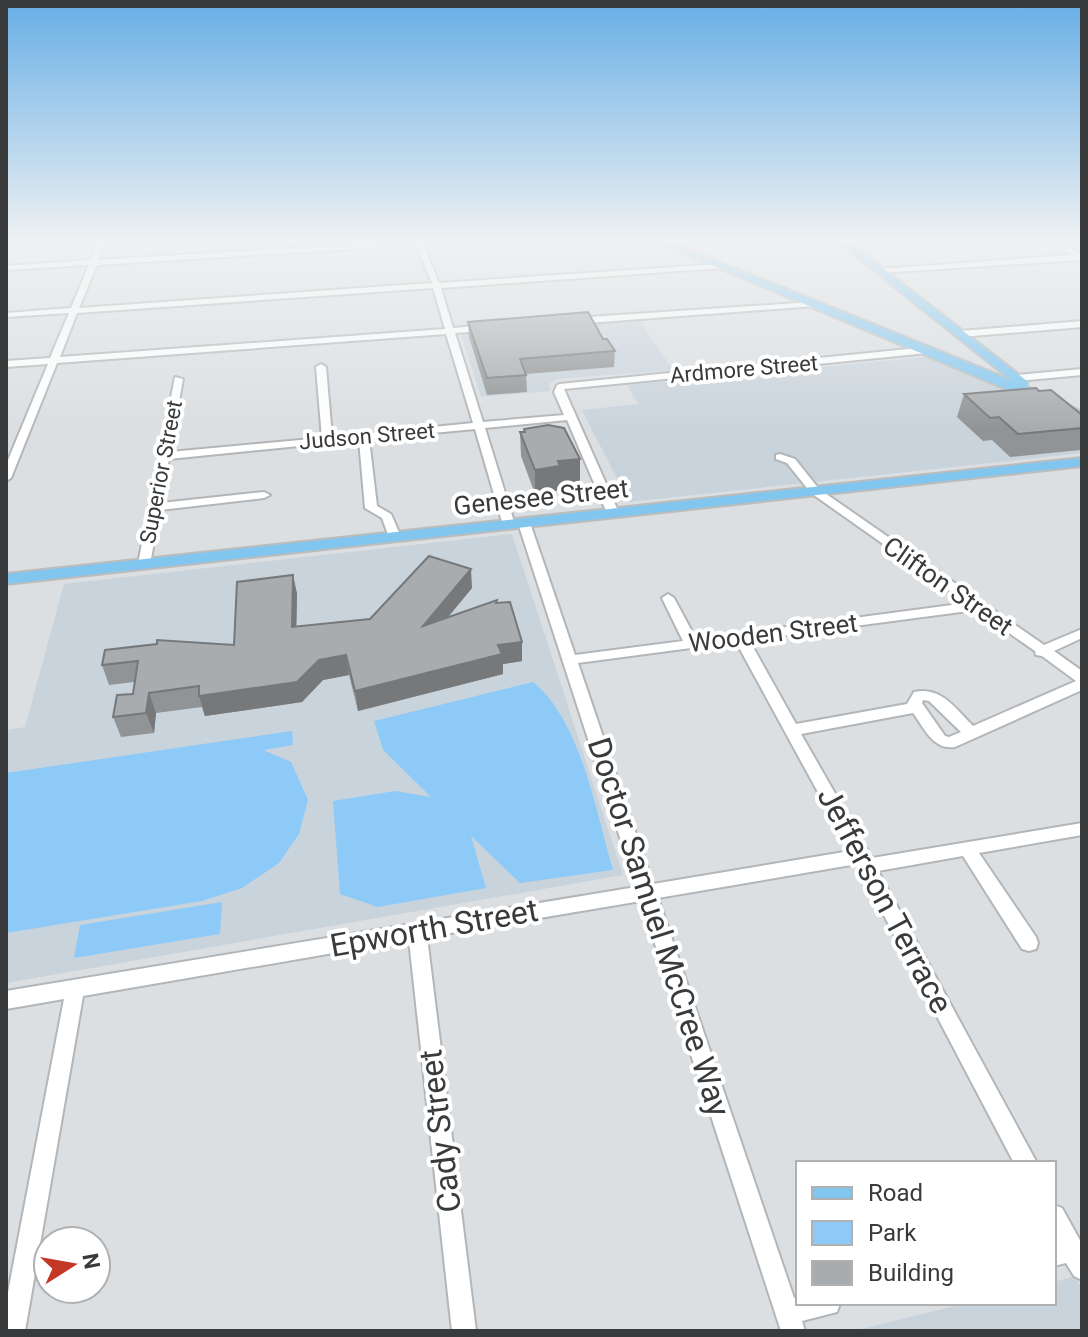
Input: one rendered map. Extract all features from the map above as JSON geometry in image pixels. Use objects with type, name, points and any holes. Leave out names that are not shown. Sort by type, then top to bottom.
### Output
[{"type":"main road","points":[[814,304],[1021,384],[1082,417]]},
{"type":"main road","points":[[922,304],[1021,384]]},
{"type":"main road","name":"Genesee Street","points":[[6,579],[1082,462]]},
{"type":"street","points":[[6,478],[75,304]]},
{"type":"street","points":[[6,315],[164,304]]},
{"type":"street","name":"Doctor Samuel McCree Way","points":[[441,304],[478,426],[570,660],[790,1321]]},
{"type":"street","points":[[560,322],[807,304]]},
{"type":"street","points":[[960,334],[1082,324]]},
{"type":"street","points":[[6,364],[504,326]]},
{"type":"street","name":"Ardmore Street","points":[[570,417],[559,392],[560,387],[928,350]]},
{"type":"street","points":[[321,367],[327,440]]},
{"type":"street","points":[[1021,384],[1082,372]]},
{"type":"street","name":"Superior Street","points":[[144,564],[178,379]]},
{"type":"street","points":[[570,417],[613,513]]},
{"type":"street","name":"Judson Street","points":[[164,456],[570,417]]},
{"type":"street","points":[[364,436],[371,508],[387,516],[395,537]]},
{"type":"street","name":"Clifton Street","points":[[780,457],[791,461],[815,491],[1082,681]]},
{"type":"street","points":[[154,507],[264,495]]},
{"type":"street","points":[[668,598],[692,644]]},
{"type":"street","name":"Wooden Street","points":[[570,660],[976,606]]},
{"type":"street","points":[[1041,652],[1082,633]]},
{"type":"street","name":"Jefferson Terrace","points":[[741,638],[865,861],[1025,1161]]},
{"type":"street","points":[[971,733],[933,696],[919,695],[914,703],[945,743],[971,733],[1082,681]]},
{"type":"street","points":[[792,730],[917,707]]},
{"type":"street","name":"Epworth Street","points":[[6,1000],[647,893],[967,849],[1082,829]]},
{"type":"street","points":[[967,849],[1029,943]]},
{"type":"street","name":"Cady Street","points":[[417,931],[464,1331]]},
{"type":"street","points":[[13,1331],[75,989]]},
{"type":"street","points":[[1056,1222],[1069,1258]]},
{"type":"street","points":[[790,1321],[824,1305]]},
{"type":"shaded area","points":[[640,321],[673,370],[557,379],[549,384],[550,391],[481,397],[461,334]]},
{"type":"shaded area","points":[[927,357],[991,383],[1082,429],[1082,453],[629,502],[582,410],[638,404],[627,385]]},
{"type":"shaded area","points":[[512,534],[623,875],[6,983],[6,730],[25,727],[64,584]]},
{"type":"shaded area","points":[[1075,1276],[1082,1289],[1082,1331],[853,1331],[959,1305],[1056,1305],[1056,1281]]},
{"type":"green space","points":[[533,682],[550,699],[575,743],[613,870],[520,883],[471,836],[486,888],[378,907],[340,894],[333,801],[395,791],[431,797],[383,750],[374,721]]},
{"type":"green space","points":[[292,731],[293,745],[263,750],[291,762],[308,800],[299,834],[279,863],[242,888],[202,901],[6,933],[6,773]]},
{"type":"green space","points":[[222,902],[220,934],[74,958],[80,925]]},
{"type":"building","points":[[588,312],[603,339],[607,339],[615,351],[520,359],[526,375],[487,378],[468,322]]},
{"type":"building","points":[[1036,388],[1039,391],[1051,390],[1082,415],[1082,428],[1018,434],[999,417],[990,418],[964,394]]},
{"type":"building","points":[[548,425],[564,428],[580,459],[558,461],[560,466],[535,470],[520,432]]},
{"type":"building","points":[[429,556],[471,569],[423,626],[497,600],[496,603],[510,602],[522,642],[498,645],[502,654],[355,691],[346,655],[319,660],[297,682],[199,696],[199,686],[149,693],[146,713],[113,717],[117,695],[133,694],[138,661],[102,665],[105,650],[157,644],[157,640],[234,645],[237,582],[293,575],[292,627],[370,619]]}]
